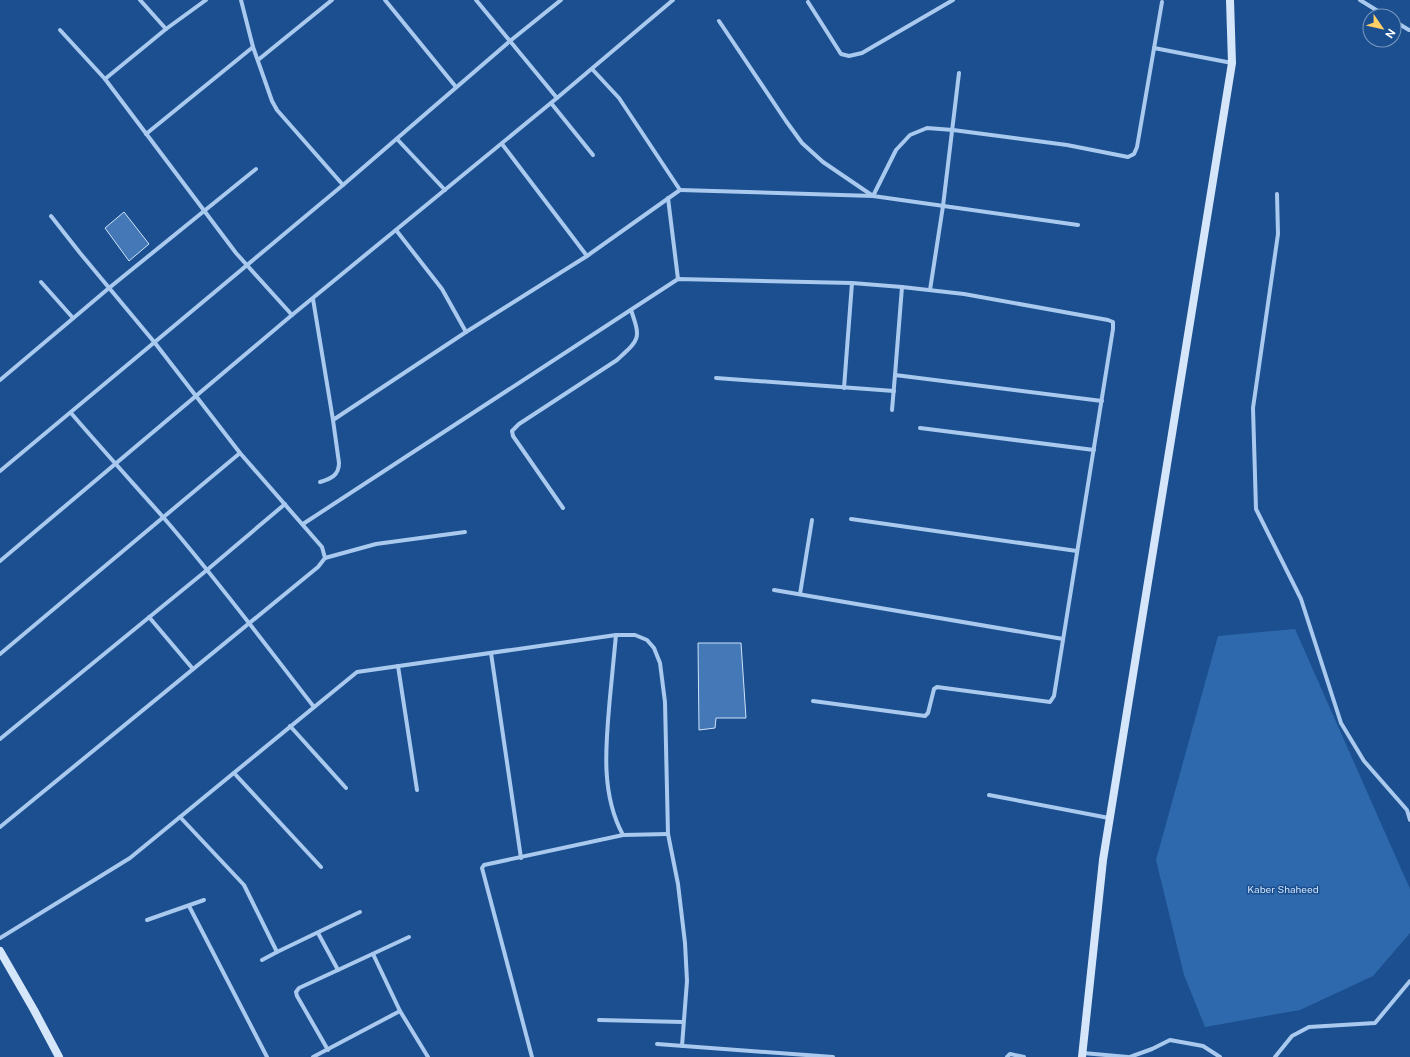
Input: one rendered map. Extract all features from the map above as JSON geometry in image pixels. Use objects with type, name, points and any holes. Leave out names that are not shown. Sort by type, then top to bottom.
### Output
[{"type":"street","points":[[140,0],[166,29]]},
{"type":"street","points":[[105,79],[166,29],[206,0]]},
{"type":"street","points":[[241,0],[253,47],[272,101],[278,110],[343,185]]},
{"type":"street","points":[[258,60],[332,0]]},
{"type":"street","points":[[385,0],[456,87]]},
{"type":"street","points":[[476,0],[557,98]]},
{"type":"street","points":[[0,471],[155,343],[343,185],[510,41],[561,0]]},
{"type":"street","points":[[0,561],[292,315],[502,144],[674,0]]},
{"type":"street","points":[[809,1],[841,54],[849,56],[862,53],[954,0]]},
{"type":"street","points":[[1220,1057],[1203,1046],[1170,1040],[1152,1049],[1129,1057],[1082,1055],[1102,868],[1232,63],[1230,0]]},
{"type":"street","points":[[1360,0],[1373,8]]},
{"type":"street","points":[[873,196],[896,150],[910,135],[927,128],[1067,145],[1128,157],[1134,154],[1137,147],[1162,2]]},
{"type":"street","points":[[719,22],[802,143],[823,162],[873,196]]},
{"type":"street","points":[[1402,26],[1409,30]]},
{"type":"street","points":[[60,30],[105,79],[236,253],[292,315]]},
{"type":"street","points":[[146,134],[253,47]]},
{"type":"street","points":[[1154,48],[1232,63]]},
{"type":"street","points":[[592,69],[619,98],[680,190]]},
{"type":"street","points":[[930,290],[943,206],[959,73]]},
{"type":"street","points":[[551,103],[593,155]]},
{"type":"street","points":[[397,139],[445,190]]},
{"type":"street","points":[[502,144],[587,256]]},
{"type":"street","points":[[0,380],[109,288],[256,169]]},
{"type":"street","points":[[333,420],[466,332],[587,256],[680,190],[873,196],[1078,225]]},
{"type":"street","points":[[1277,194],[1278,234],[1253,408],[1256,509],[1300,599],[1342,723],[1364,761],[1407,810],[1410,820]]},
{"type":"street","points":[[668,198],[678,279]]},
{"type":"street","points":[[51,216],[155,343],[240,453],[322,547],[325,558]]},
{"type":"street","points":[[396,230],[442,288],[466,332]]},
{"type":"street","points":[[303,524],[678,279],[852,283],[902,287],[979,297],[1113,322],[1102,401],[1054,696],[1050,702],[937,687],[934,689],[926,716],[813,701]]},
{"type":"street","points":[[42,282],[73,318]]},
{"type":"street","points":[[844,388],[852,283]]},
{"type":"street","points":[[892,410],[902,287]]},
{"type":"street","points":[[313,299],[339,463],[339,469],[336,475],[328,480],[320,482]]},
{"type":"street","points":[[563,508],[513,436],[512,431],[519,424],[617,360],[637,341],[638,330],[631,310]]},
{"type":"street","points":[[895,375],[1102,401]]},
{"type":"street","points":[[716,378],[894,391]]},
{"type":"street","points":[[71,413],[207,570],[314,707]]},
{"type":"street","points":[[920,428],[1094,450]]},
{"type":"street","points":[[0,654],[240,453]]},
{"type":"street","points":[[0,738],[207,570],[285,504]]},
{"type":"street","points":[[851,519],[1077,551]]},
{"type":"street","points":[[800,594],[812,520]]},
{"type":"street","points":[[0,827],[318,567],[325,558],[376,544],[465,532]]},
{"type":"street","points":[[774,590],[1063,639]]},
{"type":"street","points":[[149,617],[193,669]]},
{"type":"street","points":[[616,635],[606,755],[608,785],[613,812],[623,835]]},
{"type":"street","points":[[0,938],[130,858],[356,672],[616,635],[635,635],[647,640],[654,648],[660,663],[665,702],[668,834],[678,884],[685,943],[686,981],[682,1046]]},
{"type":"street","points":[[491,653],[521,858]]},
{"type":"street","points":[[398,666],[417,790]]},
{"type":"street","points":[[290,726],[346,788]]},
{"type":"street","points":[[234,773],[321,867]]},
{"type":"street","points":[[989,795],[1110,818]]},
{"type":"street","points":[[180,817],[244,885],[277,952]]},
{"type":"street","points":[[532,1057],[482,868],[484,865],[623,835],[668,834]]},
{"type":"street","points":[[147,920],[204,900]]},
{"type":"street","points":[[188,906],[267,1057]]},
{"type":"street","points":[[262,960],[360,912]]},
{"type":"street","points":[[318,933],[338,970]]},
{"type":"street","points":[[328,1050],[296,992],[299,988],[409,937]]},
{"type":"street","points":[[0,952],[34,1010],[59,1057]]},
{"type":"street","points":[[373,954],[400,1011],[428,1057]]},
{"type":"street","points":[[1275,1057],[1292,1036],[1309,1026],[1375,1023],[1410,980]]},
{"type":"street","points":[[314,1057],[400,1011]]},
{"type":"street","points":[[600,1020],[684,1022]]},
{"type":"street","points":[[657,1044],[832,1057]]},
{"type":"street","points":[[1007,1057],[1010,1054],[1024,1057]]},
{"type":"green space","name":"Kaber Shaheed","points":[[1295,629],[1410,889],[1410,933],[1373,976],[1300,1010],[1205,1027],[1184,975],[1156,860],[1218,636]]},
{"type":"building","points":[[124,212],[149,244],[129,261],[105,228]]},
{"type":"building","points":[[698,643],[741,643],[746,718],[716,718],[715,728],[699,730]]}]
